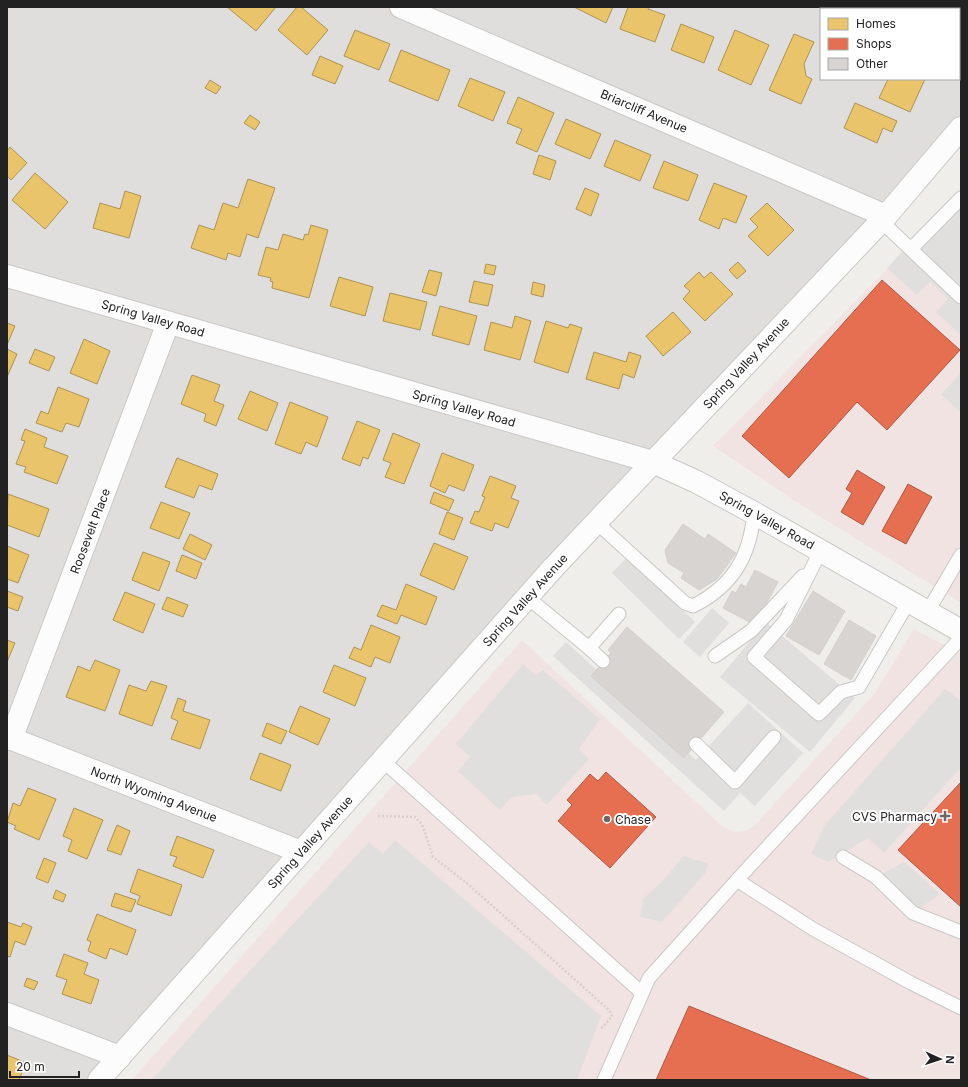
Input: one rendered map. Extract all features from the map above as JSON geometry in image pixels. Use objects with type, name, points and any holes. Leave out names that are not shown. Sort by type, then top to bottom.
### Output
[{"type":"street","name":"Briarcliff Avenue","points":[[401,7],[883,218]]},
{"type":"street","name":"Spring Valley Avenue","points":[[99,1080],[527,597],[883,218],[961,128]]},
{"type":"street","name":"Spring Valley Road","points":[[7,276],[653,462],[697,482],[754,513],[816,559],[909,601],[961,631]]},
{"type":"street","name":"Roosevelt Place","points":[[9,738],[168,323]]},
{"type":"street","name":"North Wyoming Avenue","points":[[9,738],[301,852]]},
{"type":"street","points":[[7,1014],[120,1056]]},
{"type":"lane","points":[[911,249],[960,199]]},
{"type":"lane","points":[[883,218],[911,249],[961,297]]},
{"type":"lane","points":[[596,522],[685,603],[693,606],[724,587],[737,569],[752,534],[754,513]]},
{"type":"lane","points":[[928,611],[961,554]]},
{"type":"lane","points":[[715,656],[751,631],[816,559]]},
{"type":"lane","points":[[816,559],[786,620],[754,657],[819,714],[841,692],[859,687],[909,601]]},
{"type":"lane","points":[[527,597],[604,661]]},
{"type":"lane","points":[[590,648],[619,614]]},
{"type":"lane","points":[[604,1080],[649,978],[737,880],[961,638]]},
{"type":"lane","points":[[696,744],[735,782],[774,737]]},
{"type":"lane","points":[[382,760],[642,993]]},
{"type":"lane","points":[[843,857],[876,877],[914,913],[961,932]]},
{"type":"lane","points":[[737,880],[813,929],[911,983],[961,1008]]},
{"type":"path","points":[[378,816],[415,816],[422,824],[433,857],[468,884],[609,1010],[612,1016],[601,1029]]},
{"type":"shaded area","points":[[7,7],[961,7],[961,128],[99,1080],[7,1080]]},
{"type":"shaded area","points":[[961,189],[961,335],[936,312],[948,299],[930,281],[917,295],[887,268]]},
{"type":"shaded area","points":[[961,194],[961,603],[793,500],[713,446]]},
{"type":"shaded area","points":[[961,373],[961,413],[941,394]]},
{"type":"shaded area","points":[[628,556],[695,622],[679,639],[612,573]]},
{"type":"shaded area","points":[[712,608],[729,623],[700,657],[683,642]]},
{"type":"shaded area","points":[[766,622],[855,698],[810,752],[720,677]]},
{"type":"shaded area","points":[[914,629],[961,654],[961,1080],[132,1080],[522,640],[723,827],[735,832],[746,831],[754,826],[875,693]]},
{"type":"shaded area","points":[[566,642],[696,760],[748,703],[803,753],[755,806],[740,793],[724,811],[553,656]]},
{"type":"shaded area","points":[[523,664],[536,675],[543,670],[600,719],[579,749],[589,759],[547,805],[536,794],[511,797],[500,810],[458,771],[470,757],[456,744]]},
{"type":"shaded area","points":[[945,689],[961,701],[961,767],[884,853],[868,838],[828,862],[811,854],[825,825]]},
{"type":"shaded area","points":[[395,840],[601,1016],[577,1080],[152,1080],[219,1004],[369,842],[383,854]]},
{"type":"shaded area","points":[[683,856],[708,863],[706,872],[662,922],[640,917],[643,899],[664,880]]},
{"type":"shaded area","points":[[904,862],[940,894],[913,913],[876,877]]},
{"type":"building: Homes","points":[[227,7],[276,7],[256,31]]},
{"type":"building: Homes","points":[[297,7],[301,7],[328,30],[307,55],[278,30]]},
{"type":"building: Homes","points":[[574,7],[613,7],[606,23]]},
{"type":"building: Homes","points":[[628,7],[649,7],[648,9],[665,15],[655,42],[620,29]]},
{"type":"building: Homes","points":[[681,24],[714,37],[704,63],[671,50]]},
{"type":"building: Homes","points":[[355,30],[390,44],[379,70],[344,56]]},
{"type":"building: Homes","points":[[735,30],[769,45],[751,85],[718,70]]},
{"type":"building: Homes","points":[[794,34],[814,42],[804,64],[806,76],[812,79],[801,104],[769,90]]},
{"type":"building: Homes","points":[[401,50],[450,70],[438,101],[389,81]]},
{"type":"building: Homes","points":[[320,56],[343,66],[335,84],[312,75]]},
{"type":"building: Homes","points":[[470,78],[505,92],[493,121],[458,106]]},
{"type":"building: Homes","points":[[210,80],[221,87],[216,94],[205,88]]},
{"type":"building: Homes","points":[[888,80],[925,80],[910,112],[879,98]]},
{"type":"building: Homes","points":[[518,97],[554,113],[537,152],[516,143],[522,129],[507,123]]},
{"type":"building: Homes","points":[[855,103],[897,121],[892,132],[883,128],[877,143],[844,128]]},
{"type":"building: Homes","points":[[250,115],[260,122],[255,130],[244,123]]},
{"type":"building: Homes","points":[[566,119],[601,134],[590,159],[555,144]]},
{"type":"building: Homes","points":[[615,140],[651,155],[640,181],[604,166]]},
{"type":"building: Homes","points":[[10,147],[27,163],[11,180],[7,176],[7,151]]},
{"type":"building: Homes","points":[[539,155],[556,161],[550,180],[533,174]]},
{"type":"building: Homes","points":[[664,161],[698,175],[688,201],[653,188]]},
{"type":"building: Homes","points":[[35,173],[68,202],[45,229],[12,200]]},
{"type":"building: Homes","points":[[248,179],[275,188],[258,238],[247,234],[240,257],[228,253],[226,260],[191,248],[199,225],[214,230],[223,203],[238,208]]},
{"type":"building: Homes","points":[[714,183],[747,196],[736,223],[723,218],[719,229],[699,220]]},
{"type":"building: Homes","points":[[585,188],[599,194],[591,216],[576,209]]},
{"type":"building: Homes","points":[[125,191],[141,196],[129,238],[93,228],[100,203],[120,209]]},
{"type":"building: Homes","points":[[767,203],[794,230],[768,256],[748,236],[758,227],[750,219]]},
{"type":"building: Homes","points":[[311,225],[328,230],[309,298],[272,288],[273,282],[270,281],[271,278],[258,275],[266,247],[278,250],[283,234],[303,240],[305,234],[308,235]]},
{"type":"building: Homes","points":[[738,262],[746,271],[737,279],[729,270]]},
{"type":"building: Homes","points":[[486,264],[496,266],[494,275],[484,273]]},
{"type":"building: Homes","points":[[429,270],[442,273],[436,296],[422,292]]},
{"type":"building: Homes","points":[[699,272],[704,278],[711,272],[733,294],[705,321],[683,299],[690,291],[684,286]]},
{"type":"building: Homes","points":[[339,277],[373,287],[365,316],[330,306]]},
{"type":"building: Homes","points":[[474,281],[493,285],[488,306],[469,302]]},
{"type":"building: Homes","points":[[533,282],[545,285],[543,297],[531,294]]},
{"type":"building: Homes","points":[[390,293],[427,302],[420,330],[383,321]]},
{"type":"building: Homes","points":[[440,306],[477,316],[469,345],[432,335]]},
{"type":"building: Homes","points":[[673,312],[691,332],[663,356],[646,336]]},
{"type":"building: Homes","points":[[515,316],[531,321],[520,360],[484,350],[491,322],[512,328]]},
{"type":"building: Homes","points":[[546,321],[568,328],[570,324],[582,328],[568,373],[534,362]]},
{"type":"building: Homes","points":[[7,323],[15,326],[7,345]]},
{"type":"building: Homes","points":[[84,339],[110,351],[97,384],[70,373]]},
{"type":"building: Homes","points":[[7,349],[17,354],[7,377]]},
{"type":"building: Homes","points":[[35,349],[55,357],[49,371],[29,363]]},
{"type":"building: Homes","points":[[594,352],[626,362],[629,352],[641,356],[634,378],[623,374],[619,389],[586,379]]},
{"type":"building: Homes","points":[[192,375],[220,385],[214,401],[224,405],[216,426],[204,421],[206,414],[181,404]]},
{"type":"building: Homes","points":[[58,387],[89,399],[79,427],[66,423],[62,432],[36,423],[41,411],[48,414]]},
{"type":"building: Homes","points":[[250,391],[278,403],[267,431],[238,419]]},
{"type":"building: Homes","points":[[290,402],[328,417],[317,447],[306,442],[301,454],[275,444]]},
{"type":"building: Homes","points":[[357,421],[380,430],[368,459],[363,457],[360,466],[342,459]]},
{"type":"building: Homes","points":[[25,429],[47,438],[44,447],[68,456],[57,484],[24,472],[26,467],[16,464],[25,441],[21,440]]},
{"type":"building: Homes","points":[[393,433],[420,444],[404,484],[385,477],[391,463],[383,460]]},
{"type":"building: Homes","points":[[442,453],[474,465],[464,491],[449,485],[445,493],[430,486]]},
{"type":"building: Homes","points":[[177,458],[218,474],[212,490],[199,485],[194,498],[165,487]]},
{"type":"building: Homes","points":[[490,476],[516,486],[511,498],[519,501],[508,528],[495,523],[492,531],[470,523],[475,511],[479,512],[485,497],[482,496]]},
{"type":"building: Homes","points":[[434,492],[454,500],[449,511],[430,503]]},
{"type":"building: Homes","points":[[8,494],[49,509],[39,537],[7,525]]},
{"type":"building: Homes","points":[[161,502],[190,513],[179,539],[150,528]]},
{"type":"building: Homes","points":[[447,512],[463,518],[454,540],[439,534]]},
{"type":"building: Homes","points":[[190,534],[212,545],[205,560],[183,549]]},
{"type":"building: Homes","points":[[434,543],[468,557],[454,590],[420,575]]},
{"type":"building: Homes","points":[[7,546],[29,555],[18,583],[7,579]]},
{"type":"building: Homes","points":[[143,552],[170,562],[159,591],[132,580]]},
{"type":"building: Homes","points":[[182,555],[202,563],[196,579],[176,571]]},
{"type":"building: Homes","points":[[406,584],[437,597],[426,625],[401,615],[397,624],[377,616],[382,605],[396,610]]},
{"type":"building: Homes","points":[[7,591],[23,597],[18,611],[7,607]]},
{"type":"building: Homes","points":[[125,592],[155,604],[143,633],[113,620]]},
{"type":"building: Homes","points":[[167,597],[188,605],[183,617],[162,609]]},
{"type":"building: Homes","points":[[371,625],[400,637],[390,663],[375,657],[371,667],[349,658],[354,647],[361,650]]},
{"type":"building: Homes","points":[[7,640],[15,643],[7,662]]},
{"type":"building: Homes","points":[[95,660],[120,670],[105,711],[66,697],[78,666],[90,671]]},
{"type":"building: Homes","points":[[334,665],[366,678],[355,706],[323,692]]},
{"type":"building: Homes","points":[[151,681],[167,686],[152,726],[119,714],[129,685],[146,691]]},
{"type":"building: Homes","points":[[178,698],[186,701],[183,711],[210,720],[200,749],[171,739],[178,721],[171,718]]},
{"type":"building: Homes","points":[[300,706],[330,719],[318,745],[289,732]]},
{"type":"building: Homes","points":[[267,723],[287,731],[281,744],[262,736]]},
{"type":"building: Homes","points":[[260,753],[291,765],[281,791],[250,779]]},
{"type":"building: Homes","points":[[28,788],[56,799],[39,840],[14,829],[16,826],[7,822],[13,803],[20,806]]},
{"type":"building: Homes","points":[[74,808],[103,820],[87,859],[68,851],[72,840],[63,836]]},
{"type":"building: Homes","points":[[117,825],[130,831],[121,855],[107,850]]},
{"type":"building: Homes","points":[[177,836],[214,850],[203,878],[173,866],[177,857],[170,855]]},
{"type":"building: Homes","points":[[44,858],[56,863],[48,883],[36,878]]},
{"type":"building: Homes","points":[[138,869],[182,885],[171,916],[137,904],[140,896],[130,892]]},
{"type":"building: Homes","points":[[56,890],[66,895],[63,902],[53,898]]},
{"type":"building: Homes","points":[[115,893],[136,900],[131,912],[111,906]]},
{"type":"building: Homes","points":[[97,914],[136,930],[127,955],[110,948],[106,959],[88,951],[91,942],[87,940]]},
{"type":"building: Homes","points":[[7,922],[21,927],[23,923],[32,927],[25,945],[15,941],[10,957],[7,956]]},
{"type":"building: Homes","points":[[64,954],[88,963],[84,974],[99,980],[91,1004],[62,994],[67,980],[56,976]]},
{"type":"building: Homes","points":[[27,978],[38,982],[34,990],[24,986]]},
{"type":"building: Homes","points":[[7,1055],[26,1063],[19,1080],[7,1080]]},
{"type":"building: Shops","points":[[882,280],[960,350],[887,430],[857,402],[789,478],[742,436]]},
{"type":"building: Shops","points":[[857,470],[885,487],[863,525],[841,512],[852,493],[846,489]]},
{"type":"building: Shops","points":[[908,484],[932,497],[906,544],[882,531]]},
{"type":"building: Shops","name":"Chase","points":[[606,772],[656,817],[610,868],[558,821],[572,805],[567,800],[590,774],[598,781]]},
{"type":"building: Shops","name":"CVS Pharmacy","points":[[961,783],[961,907],[898,850]]},
{"type":"building: Shops","points":[[689,1006],[812,1056],[871,1080],[656,1080]]},
{"type":"building: Other","points":[[683,524],[705,539],[708,534],[736,553],[717,579],[699,590],[681,578],[684,573],[668,563],[665,550]]},
{"type":"building: Other","points":[[755,570],[778,582],[755,625],[723,608],[732,591],[736,593],[741,584],[746,587]]},
{"type":"building: Other","points":[[813,591],[845,611],[819,655],[786,636]]},
{"type":"building: Other","points":[[849,620],[876,636],[851,680],[824,664]]},
{"type":"building: Other","points":[[627,627],[724,712],[684,758],[591,676],[611,653],[608,650]]},
{"type":"place","name":"CVS Pharmacy","points":[[945,816]]},
{"type":"place","name":"Chase","points":[[607,819]]}]
